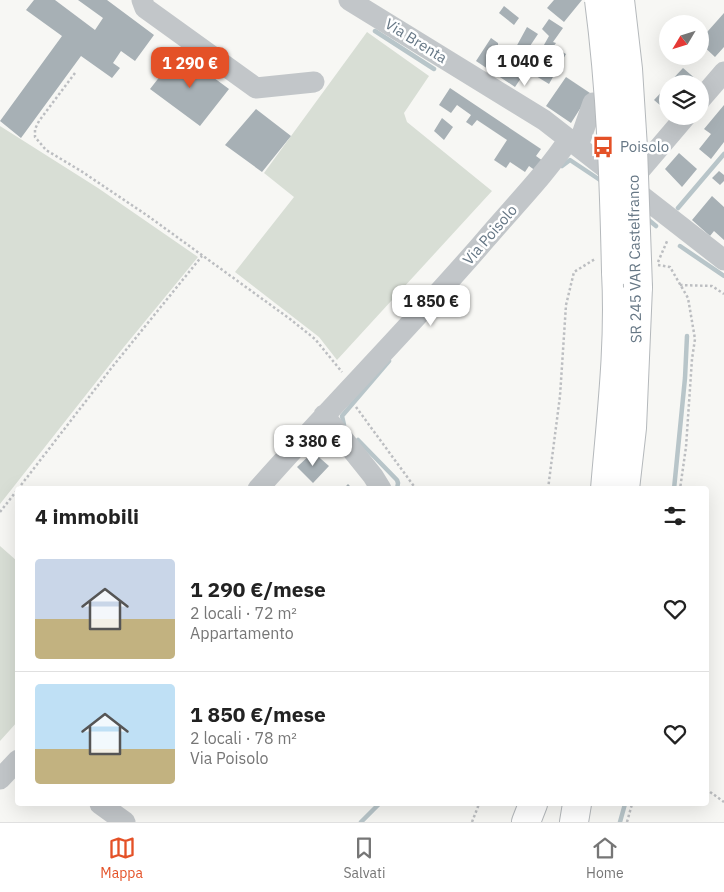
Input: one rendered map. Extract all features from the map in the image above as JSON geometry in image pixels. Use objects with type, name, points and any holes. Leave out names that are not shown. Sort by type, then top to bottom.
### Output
[{"type":"highway","name":"SR 245 VAR Castelfranco","points":[[600,0],[612,142],[627,280],[632,428],[625,486]]},
{"type":"highway","name":"SR 245 VAR Castelfranco","points":[[605,486],[618,323],[627,280],[633,148],[628,69],[620,0]]},
{"type":"highway","points":[[526,822],[532,806]]},
{"type":"highway","points":[[574,822],[577,806]]},
{"type":"street","points":[[142,0],[145,8],[256,88],[314,82]]},
{"type":"street","name":"Via Brenta","points":[[349,0],[537,116],[628,184],[724,260]]},
{"type":"street","points":[[709,90],[724,72]]},
{"type":"street","name":"Via Poisolo","points":[[261,486],[324,414],[465,264],[546,170],[574,143],[594,103]]},
{"type":"street","points":[[628,184],[678,125]]},
{"type":"street","points":[[324,414],[379,486]]},
{"type":"street","points":[[0,779],[15,763]]},
{"type":"street","points":[[103,806],[125,822]]},
{"type":"path","points":[[75,73],[35,129],[35,137],[46,150],[148,216],[315,339],[343,372],[355,382]]},
{"type":"path","points":[[657,265],[668,238],[678,224]]},
{"type":"path","points":[[20,486],[112,366],[202,256]]},
{"type":"path","points":[[680,284],[712,286],[724,294]]},
{"type":"path","points":[[355,407],[414,486]]},
{"type":"path","points":[[0,512],[15,493]]},
{"type":"path","points":[[709,791],[724,802]]},
{"type":"path","points":[[472,822],[478,806]]},
{"type":"path","points":[[627,822],[631,806]]},
{"type":"shaded area","points":[[367,32],[429,76],[404,113],[407,122],[492,191],[337,360],[319,337],[235,272],[294,197],[264,173]]},
{"type":"shaded area","points":[[0,126],[98,188],[198,257],[119,353],[0,504]]},
{"type":"shaded area","points":[[0,546],[15,559],[15,724],[0,741]]},
{"type":"building","points":[[34,0],[55,0],[95,30],[103,18],[78,0],[107,0],[154,35],[135,61],[121,51],[113,63],[120,68],[112,78],[81,56],[21,138],[0,121],[62,36],[26,10]]},
{"type":"building","points":[[554,0],[582,0],[564,22],[547,8]]},
{"type":"building","points":[[504,6],[519,18],[514,25],[499,13]]},
{"type":"building","points":[[724,13],[724,47],[715,57],[709,51],[709,30]]},
{"type":"building","points":[[549,19],[563,28],[553,42],[556,43],[553,47],[566,54],[549,84],[536,76],[546,59],[538,55],[532,65],[522,59],[525,55],[515,49],[527,27],[538,34],[530,46],[540,52],[549,36],[542,29]]},
{"type":"building","points":[[491,38],[498,43],[498,48],[507,53],[500,63],[506,67],[513,58],[517,62],[511,71],[521,78],[515,87],[476,61]]},
{"type":"building","points":[[179,52],[229,89],[200,126],[150,89]]},
{"type":"building","points":[[683,68],[691,75],[676,75]]},
{"type":"building","points":[[566,77],[590,93],[571,123],[546,106]]},
{"type":"building","points":[[450,88],[541,149],[536,156],[543,161],[536,171],[529,166],[525,172],[510,162],[506,168],[494,160],[507,140],[477,120],[472,126],[466,122],[471,115],[457,105],[451,113],[439,105]]},
{"type":"building","points":[[659,95],[659,104],[654,100]]},
{"type":"building","points":[[724,105],[724,142],[711,159],[699,149],[711,134],[704,129]]},
{"type":"building","points":[[256,109],[291,136],[262,172],[225,145]]},
{"type":"building","points":[[442,118],[453,127],[444,140],[434,131]]},
{"type":"building","points":[[679,153],[697,169],[682,187],[665,169]]},
{"type":"building","points":[[719,171],[724,175],[724,181],[720,185],[712,178]]},
{"type":"building","points":[[712,196],[724,207],[724,240],[714,231],[710,236],[692,220]]},
{"type":"building","points":[[313,452],[329,466],[313,483],[297,467]]},
{"type":"waterway","points":[[375,31],[434,69]]},
{"type":"waterway","points":[[678,208],[724,154]]},
{"type":"waterway","points":[[562,166],[570,160],[603,182]]},
{"type":"waterway","points":[[645,217],[656,226]]},
{"type":"waterway","points":[[680,246],[724,276]]},
{"type":"waterway","points":[[674,486],[685,378],[687,336]]},
{"type":"waterway","points":[[344,425],[342,416],[389,361]]},
{"type":"waterway","points":[[358,440],[397,480],[398,486]]},
{"type":"waterway","points":[[361,822],[377,806]]},
{"type":"waterway","points":[[620,822],[624,806]]},
{"type":"place","name":"Poisolo","points":[[603,147]]}]
